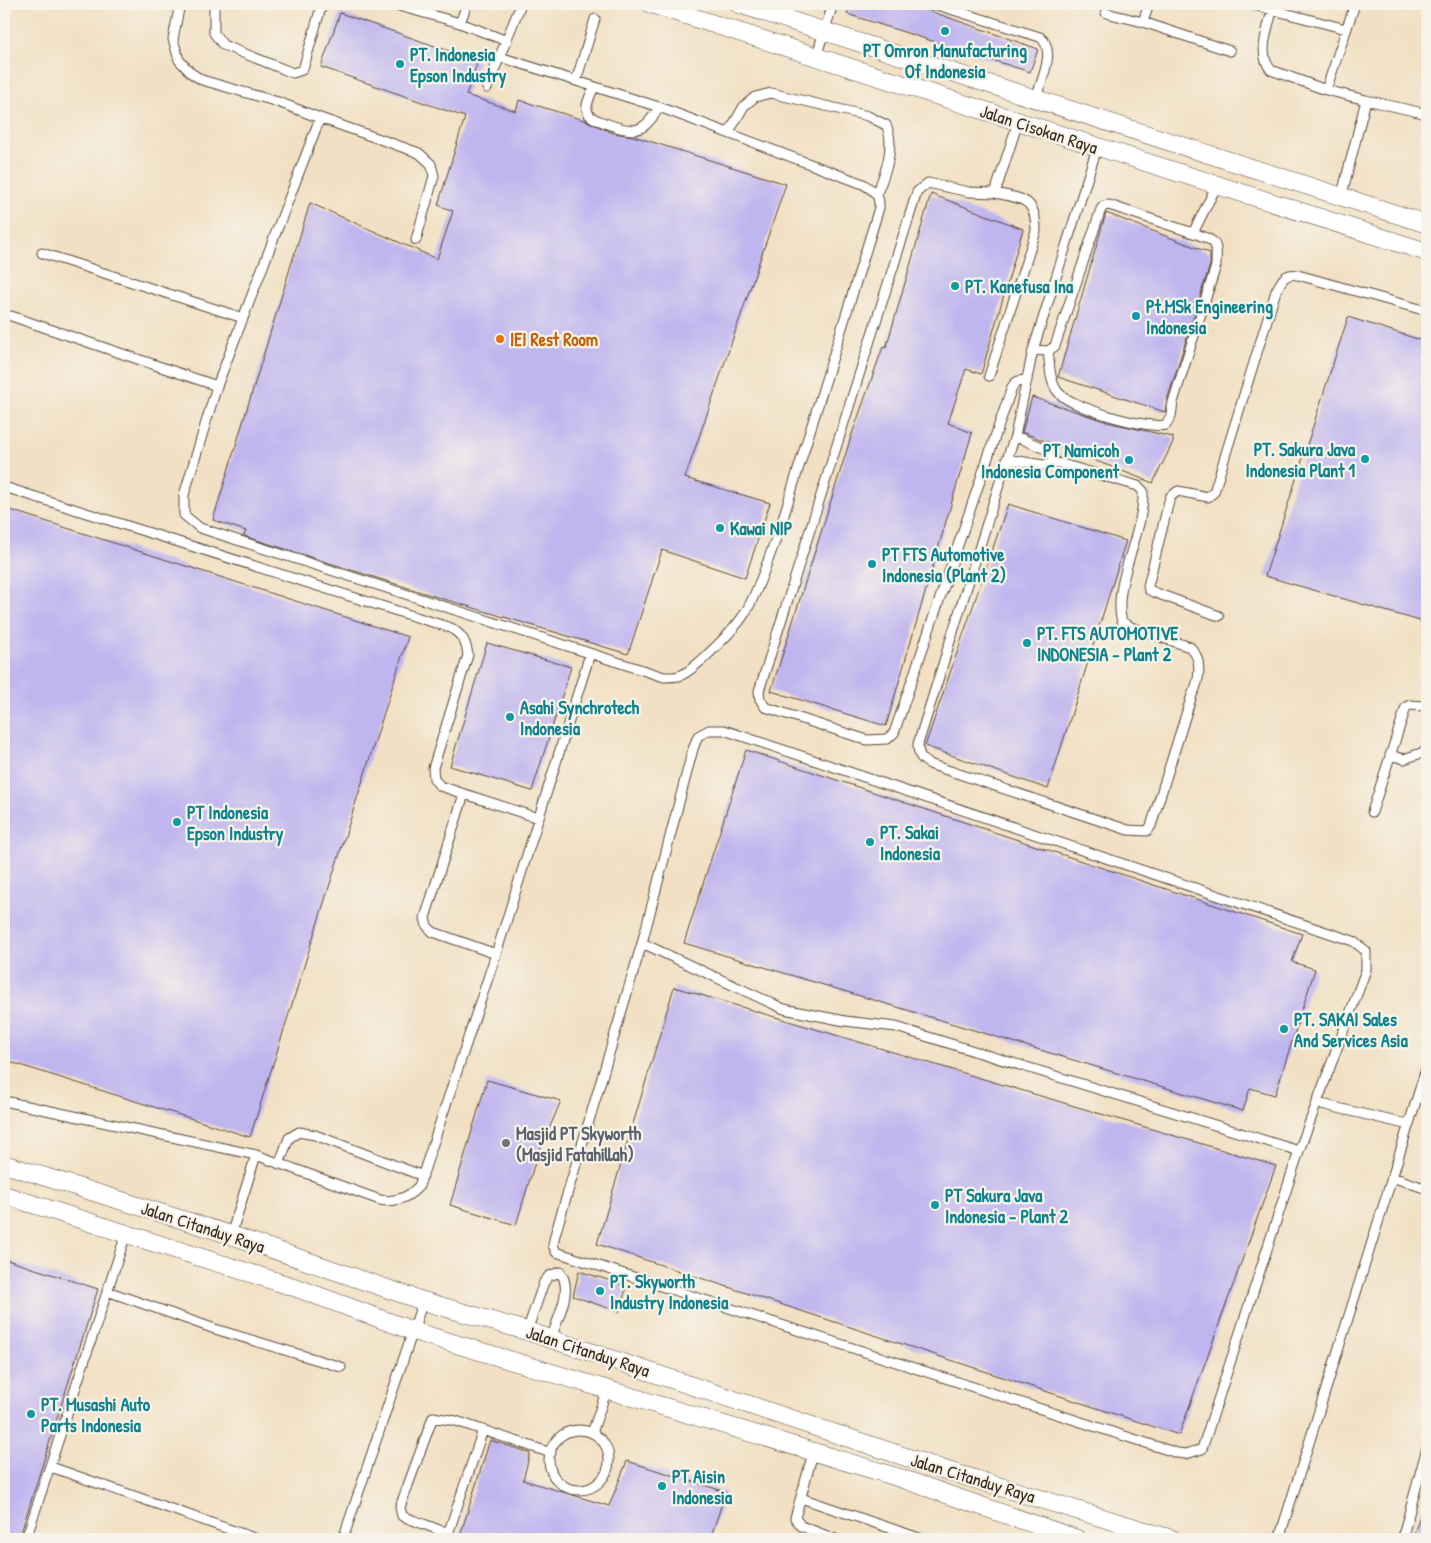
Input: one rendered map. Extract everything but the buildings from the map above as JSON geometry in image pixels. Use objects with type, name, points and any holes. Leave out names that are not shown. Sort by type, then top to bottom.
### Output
[{"type":"street","name":"Jalan Cisokan Raya","points":[[651,4],[1427,252]]},
{"type":"street","name":"Jalan Cisokan Raya","points":[[739,4],[1342,194],[1427,224]]},
{"type":"street","name":"Jalan Citanduy Raya","points":[[4,1164],[231,1235],[423,1301],[527,1331],[945,1470],[1172,1539]]},
{"type":"street","name":"Jalan Citanduy Raya","points":[[4,1196],[297,1288],[413,1331],[937,1490],[1043,1534],[1077,1539]]},
{"type":"street","points":[[937,1490],[945,1470]]},
{"type":"lane","points":[[180,4],[173,40],[178,60],[191,73],[202,80],[278,102],[419,153],[431,164],[434,176],[416,240]]},
{"type":"lane","points":[[214,4],[214,34],[223,45],[293,73],[302,70],[304,66],[322,4]]},
{"type":"lane","points":[[392,4],[460,23],[507,41]]},
{"type":"lane","points":[[460,23],[467,4]]},
{"type":"lane","points":[[486,88],[521,4]]},
{"type":"lane","points":[[816,57],[833,4]]},
{"type":"lane","points":[[934,4],[1040,37],[1045,41],[1048,47],[1047,60],[1036,98]]},
{"type":"lane","points":[[1142,22],[1148,4]]},
{"type":"lane","points":[[1250,4],[1346,29]]},
{"type":"lane","points":[[1326,90],[1356,4]]},
{"type":"lane","points":[[1272,11],[1265,39],[1266,64],[1271,70],[1326,90],[1427,114]]},
{"type":"lane","points":[[1106,13],[1142,22],[1230,51]]},
{"type":"lane","points":[[576,81],[595,19]]},
{"type":"lane","points":[[320,118],[216,386],[184,496],[184,515],[191,523],[209,532],[664,677],[679,676],[692,670],[746,612],[780,528],[879,208],[880,198],[877,193],[862,184],[729,132],[660,107],[500,57]]},
{"type":"lane","points":[[594,87],[587,104],[588,113],[592,117],[620,129],[634,131],[643,128],[650,123],[660,107]]},
{"type":"lane","points":[[729,132],[744,106],[755,97],[771,93],[868,116],[886,125],[890,139],[883,178],[877,193]]},
{"type":"lane","points":[[1342,194],[1366,100]]},
{"type":"lane","points":[[996,193],[1018,122]]},
{"type":"lane","points":[[1007,458],[1043,466],[1055,462],[1141,487],[1143,495],[1140,519],[1121,598],[1122,622],[1137,630],[1190,647],[1196,652],[1198,661],[1197,687],[1192,695],[1151,826],[1147,831],[1128,830],[932,765],[922,760],[918,754],[918,744],[1007,458],[1015,436],[1033,350],[1097,148]]},
{"type":"lane","points":[[989,376],[1036,231],[1035,214],[1032,206],[1025,200],[996,193],[969,192],[928,183],[917,192],[759,691],[760,699],[765,707],[867,740],[887,739],[894,733],[1012,387],[1014,382],[1027,381]]},
{"type":"lane","points":[[1193,233],[1217,185]]},
{"type":"lane","points":[[1033,350],[1048,351],[1055,346],[1101,210],[1104,206],[1193,233],[1212,240],[1216,244],[1216,266],[1173,402],[1171,416],[1166,425],[1147,426],[1064,399],[1054,387],[1048,351]]},
{"type":"lane","points":[[42,253],[243,318]]},
{"type":"lane","points":[[1219,616],[1156,593],[1149,590],[1148,586],[1170,497],[1178,491],[1208,497],[1214,492],[1276,291],[1283,278],[1289,274],[1298,274],[1427,311]]},
{"type":"lane","points":[[10,316],[216,386]]},
{"type":"lane","points":[[1015,436],[1048,450],[1055,462]]},
{"type":"lane","points":[[4,487],[451,628],[461,634],[466,643],[468,655],[433,768],[434,779],[440,786],[538,818]]},
{"type":"lane","points":[[4,1101],[256,1155],[391,1202],[411,1195],[420,1186],[496,954],[590,654]]},
{"type":"lane","points":[[1372,812],[1406,707],[1427,704]]},
{"type":"lane","points":[[708,730],[724,730],[1353,941],[1366,951],[1366,970],[1299,1151],[1202,1449],[1186,1454],[1177,1453],[556,1252],[553,1245],[554,1235],[642,942],[698,736],[708,730]]},
{"type":"lane","points":[[1390,755],[1404,759],[1427,751]]},
{"type":"lane","points":[[464,794],[425,918],[427,926],[432,932],[496,954]]},
{"type":"lane","points":[[642,942],[784,1009],[845,1021],[896,1027],[1299,1151]]},
{"type":"lane","points":[[1279,1539],[1427,1066]]},
{"type":"lane","points":[[1317,1103],[1409,1125]]},
{"type":"lane","points":[[279,1164],[288,1138],[299,1132],[315,1135],[423,1176]]},
{"type":"lane","points":[[231,1235],[256,1155]]},
{"type":"lane","points":[[1392,1177],[1427,1189]]},
{"type":"lane","points":[[26,1539],[126,1234]]},
{"type":"lane","points":[[560,1272],[564,1256]]},
{"type":"lane","points":[[527,1331],[544,1282],[549,1276],[560,1272]]},
{"type":"lane","points":[[551,1339],[566,1290],[565,1278],[560,1272]]},
{"type":"lane","points":[[106,1291],[215,1329],[341,1367]]},
{"type":"lane","points":[[343,1539],[423,1301]]},
{"type":"lane","points":[[592,1433],[607,1389]]},
{"type":"lane","points":[[483,1430],[449,1531],[442,1532],[402,1516],[400,1507],[431,1418],[437,1416],[483,1430],[551,1453]]},
{"type":"lane","points":[[577,1430],[592,1433],[602,1441],[608,1452],[606,1471],[595,1486],[580,1490],[565,1487],[552,1474],[549,1462],[551,1453],[552,1446],[563,1435],[577,1430]]},
{"type":"lane","points":[[1402,1539],[1427,1448]]},
{"type":"lane","points":[[813,1452],[795,1518],[797,1522],[814,1532],[835,1539]]},
{"type":"lane","points":[[51,1467],[257,1539]]},
{"type":"lane","points":[[801,1498],[922,1539]]},
{"type":"place","name":"PT Omron Manufacturing Of Indonesia","points":[[945,31]]},
{"type":"place","name":"PT. Indonesia Epson Industry","points":[[400,64]]},
{"type":"place","name":"PT. Kanefusa Ina","points":[[955,286]]},
{"type":"place","name":"Pt.MSk Engineering Indonesia","points":[[1136,316]]},
{"type":"place","name":"IEI Rest Room","points":[[500,339]]},
{"type":"place","name":"PT. Sakura Java Indonesia Plant 1","points":[[1365,459]]},
{"type":"place","name":"PT Namicoh Indonesia Component","points":[[1129,460]]},
{"type":"place","name":"Kawai NIP","points":[[720,528]]},
{"type":"place","name":"PT FTS Automotive Indonesia (Plant 2)","points":[[872,564]]},
{"type":"place","name":"PT. FTS AUTOMOTIVE INDONESIA - Plant 2","points":[[1027,643]]},
{"type":"place","name":"Asahi Synchrotech Indonesia","points":[[510,717]]},
{"type":"place","name":"PT Indonesia Epson Industry","points":[[177,822]]},
{"type":"place","name":"PT. Sakai Indonesia","points":[[870,842]]},
{"type":"place","name":"PT. SAKAI Sales And Services Asia","points":[[1284,1029]]},
{"type":"place","name":"Masjid PT Skyworth (Masjid Fatahillah)","points":[[506,1143]]},
{"type":"place","name":"PT Sakura Java Indonesia - Plant 2","points":[[935,1205]]},
{"type":"place","name":"PT. Skyworth Industry Indonesia","points":[[600,1291]]},
{"type":"place","name":"PT. Musashi Auto Parts Indonesia","points":[[31,1414]]},
{"type":"place","name":"PT Aisin Indonesia","points":[[662,1486]]}]
